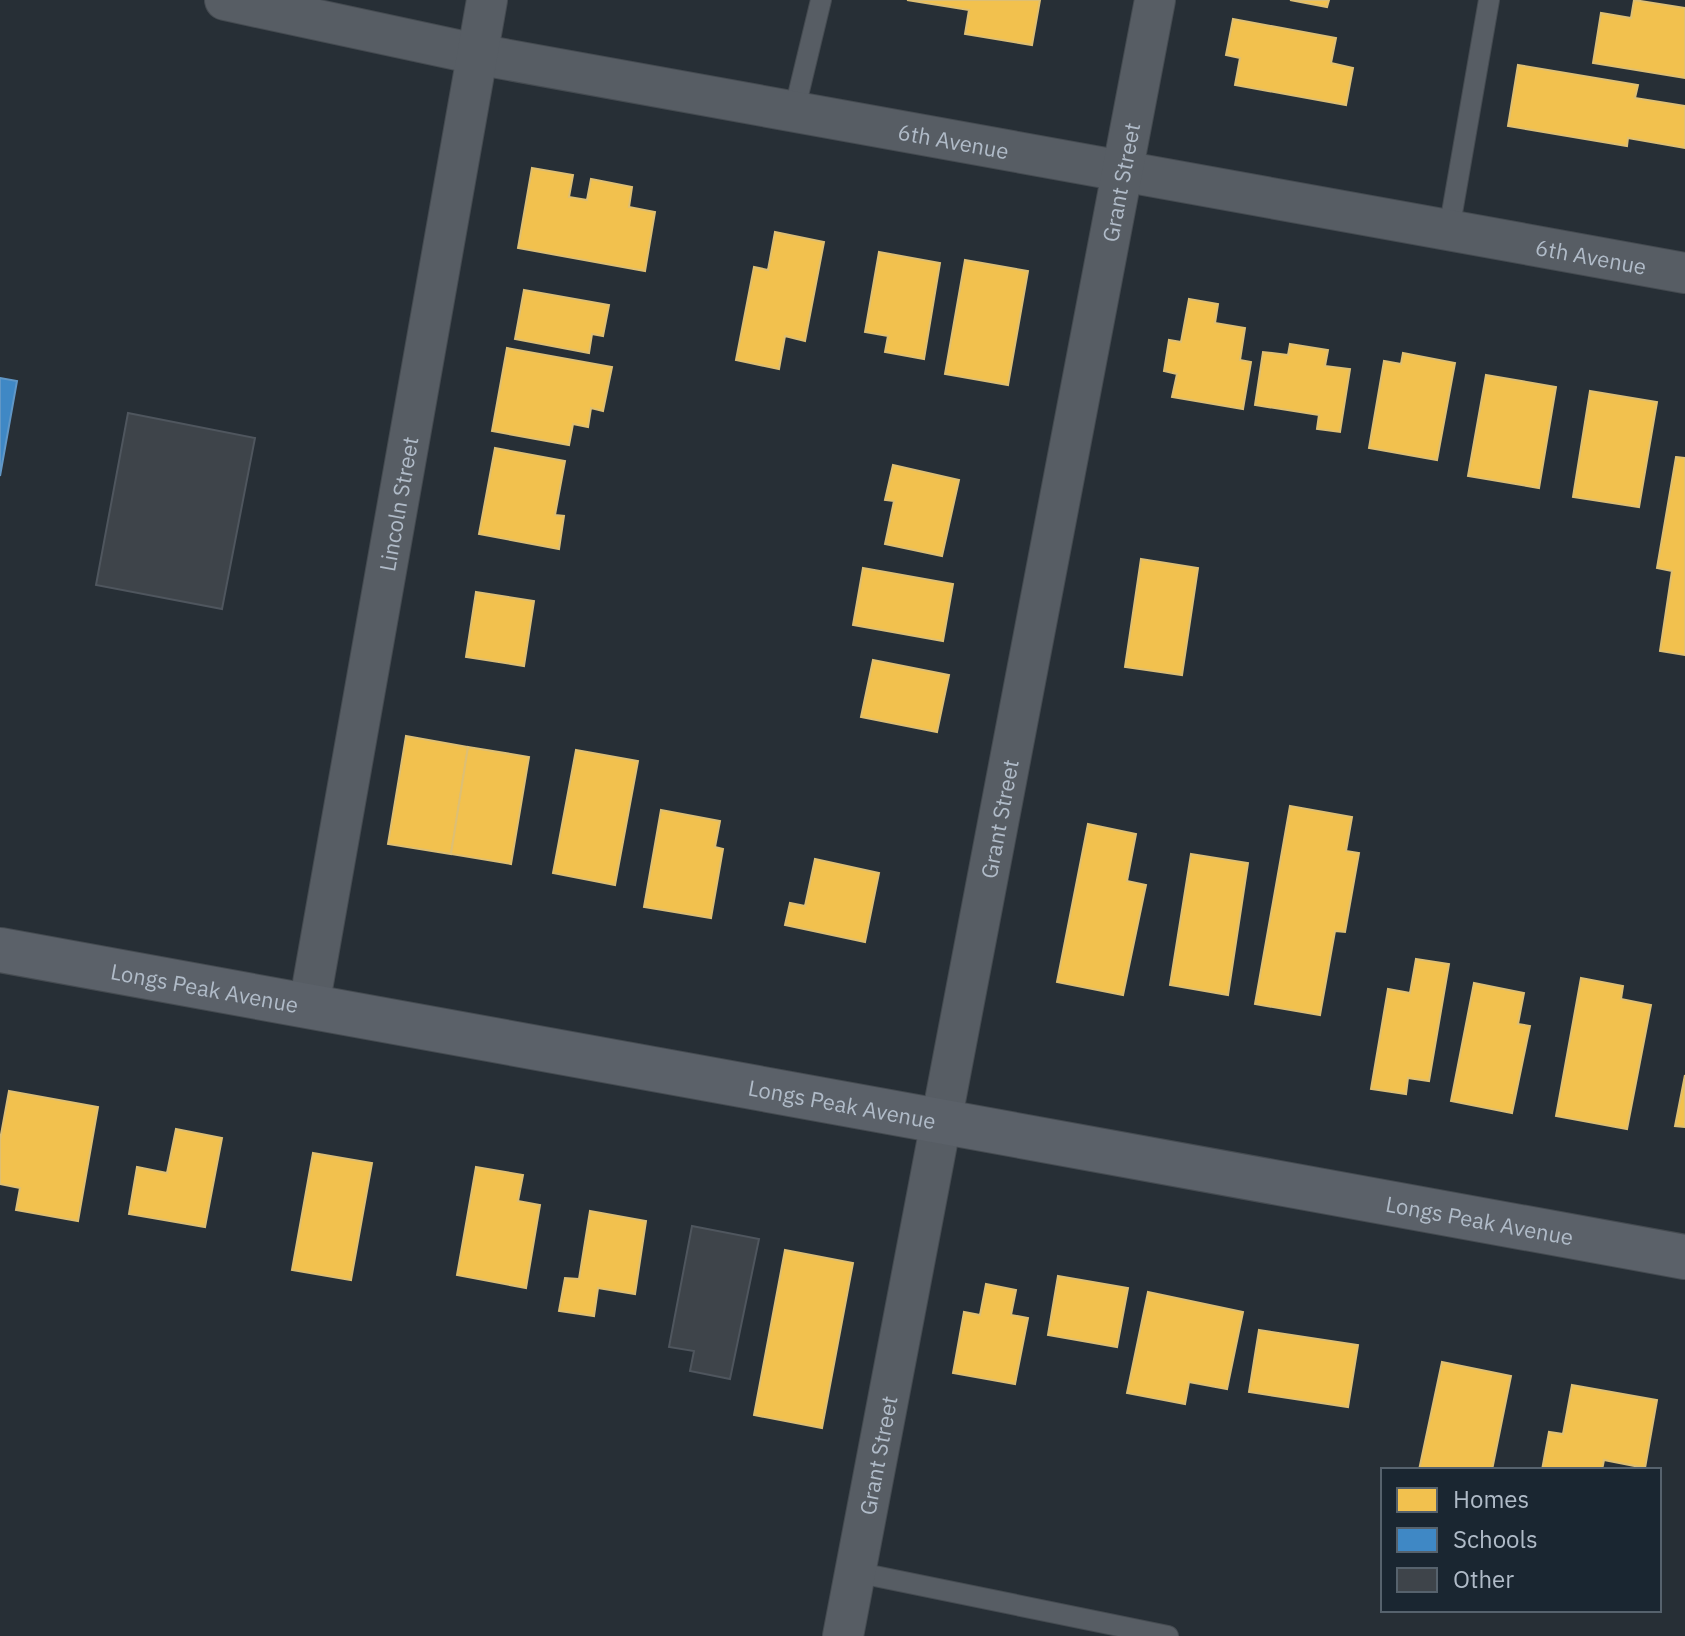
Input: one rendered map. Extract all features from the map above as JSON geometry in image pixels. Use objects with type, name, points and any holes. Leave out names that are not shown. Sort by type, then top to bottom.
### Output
[{"type":"street","name":"6th Avenue","points":[[225,0],[476,54],[1685,273]]},
{"type":"street","name":"Lincoln Street","points":[[309,1006],[487,0]]},
{"type":"street","name":"Grant Street","points":[[843,1636],[938,1123],[1155,0]]},
{"type":"street","name":"Longs Peak Avenue","points":[[0,950],[1685,1257]]},
{"type":"lane","points":[[794,112],[821,0]]},
{"type":"lane","points":[[1449,230],[1489,0]]},
{"type":"lane","points":[[855,1572],[1168,1636]]},
{"type":"building: Homes","points":[[907,0],[1040,0],[1032,45],[965,34],[969,10]]},
{"type":"building: Homes","points":[[1290,0],[1329,0],[1327,7]]},
{"type":"building: Homes","points":[[1634,0],[1685,8],[1685,78],[1593,63],[1601,13],[1631,18]]},
{"type":"building: Homes","points":[[1233,19],[1336,38],[1331,63],[1353,68],[1346,105],[1235,85],[1240,58],[1226,55]]},
{"type":"building: Homes","points":[[1518,65],[1638,85],[1635,98],[1685,106],[1685,148],[1628,138],[1627,146],[1508,126]]},
{"type":"building: Homes","points":[[532,168],[573,175],[569,197],[587,200],[591,179],[632,187],[629,207],[655,212],[645,271],[518,248]]},
{"type":"building: Homes","points":[[775,232],[824,242],[805,341],[785,336],[779,369],[736,360],[754,267],[768,270]]},
{"type":"building: Homes","points":[[879,252],[940,263],[924,359],[885,352],[888,336],[865,332]]},
{"type":"building: Homes","points":[[965,260],[1028,271],[1008,385],[945,374]]},
{"type":"building: Homes","points":[[524,290],[609,305],[603,336],[592,334],[589,353],[515,339]]},
{"type":"building: Homes","points":[[1189,299],[1218,304],[1215,323],[1245,328],[1240,360],[1251,362],[1243,409],[1172,397],[1177,374],[1164,371],[1169,340],[1181,342]]},
{"type":"building: Homes","points":[[1290,344],[1328,350],[1325,366],[1350,369],[1340,432],[1317,429],[1319,415],[1255,405],[1263,352],[1288,355]]},
{"type":"building: Homes","points":[[507,348],[612,367],[603,411],[591,408],[588,427],[573,424],[569,445],[492,431]]},
{"type":"building: Homes","points":[[1403,353],[1455,363],[1437,460],[1369,448],[1384,361],[1401,364]]},
{"type":"building: Homes","points":[[1486,375],[1556,387],[1539,488],[1468,476]]},
{"type":"building: Homes","points":[[1590,391],[1657,402],[1639,507],[1573,497]]},
{"type":"building: Homes","points":[[495,448],[565,461],[555,515],[564,516],[559,549],[479,534]]},
{"type":"building: Homes","points":[[1676,457],[1685,458],[1685,655],[1660,651],[1672,571],[1657,568]]},
{"type":"building: Homes","points":[[893,465],[959,480],[942,556],[885,544],[894,501],[885,500]]},
{"type":"building: Homes","points":[[1141,559],[1198,568],[1182,675],[1125,667]]},
{"type":"building: Homes","points":[[863,568],[953,584],[943,641],[853,625]]},
{"type":"building: Homes","points":[[476,592],[534,601],[524,666],[466,657]]},
{"type":"building: Homes","points":[[873,660],[949,675],[937,732],[861,717]]},
{"type":"building: Homes","points":[[406,736],[468,747],[451,854],[388,844]]},
{"type":"building: Homes","points":[[468,747],[529,757],[511,864],[451,854]]},
{"type":"building: Homes","points":[[576,750],[638,761],[615,885],[553,873]]},
{"type":"building: Homes","points":[[1290,806],[1352,817],[1346,851],[1359,853],[1345,932],[1335,931],[1320,1015],[1255,1004]]},
{"type":"building: Homes","points":[[661,810],[720,821],[715,847],[723,849],[711,918],[644,907]]},
{"type":"building: Homes","points":[[1088,824],[1136,834],[1127,881],[1146,885],[1123,995],[1057,982]]},
{"type":"building: Homes","points":[[1191,854],[1248,863],[1228,995],[1170,985]]},
{"type":"building: Homes","points":[[815,859],[879,873],[865,942],[785,925],[790,903],[805,906]]},
{"type":"building: Homes","points":[[1416,959],[1449,964],[1429,1081],[1408,1078],[1406,1094],[1371,1089],[1388,989],[1410,993]]},
{"type":"building: Homes","points":[[1581,978],[1623,986],[1621,999],[1651,1005],[1627,1129],[1556,1116]]},
{"type":"building: Homes","points":[[1474,983],[1524,993],[1518,1024],[1530,1026],[1512,1113],[1451,1101]]},
{"type":"building: Homes","points":[[1685,1075],[1685,1127],[1675,1126]]},
{"type":"building: Homes","points":[[9,1091],[98,1107],[78,1221],[16,1210],[20,1188],[0,1184],[0,1140]]},
{"type":"building: Homes","points":[[176,1129],[222,1138],[205,1227],[129,1214],[137,1167],[167,1173]]},
{"type":"building: Homes","points":[[313,1153],[372,1163],[351,1280],[292,1270]]},
{"type":"building: Homes","points":[[476,1167],[523,1175],[518,1201],[540,1205],[526,1288],[457,1275]]},
{"type":"building: Homes","points":[[590,1211],[646,1221],[635,1294],[598,1288],[594,1316],[559,1311],[565,1278],[579,1279]]},
{"type":"building: Homes","points":[[785,1250],[853,1263],[822,1428],[754,1415]]},
{"type":"building: Homes","points":[[1058,1276],[1128,1288],[1117,1347],[1048,1335]]},
{"type":"building: Homes","points":[[986,1284],[1016,1290],[1011,1315],[1028,1318],[1015,1384],[953,1373],[964,1312],[980,1315]]},
{"type":"building: Homes","points":[[1148,1292],[1243,1312],[1227,1389],[1189,1382],[1185,1404],[1127,1393]]},
{"type":"building: Homes","points":[[1259,1330],[1358,1345],[1348,1407],[1249,1392]]},
{"type":"building: Homes","points":[[1442,1362],[1511,1376],[1492,1468],[1419,1468]]},
{"type":"building: Homes","points":[[1572,1385],[1657,1400],[1645,1468],[1604,1460],[1602,1468],[1542,1468],[1549,1432],[1563,1434]]},
{"type":"building: Schools","points":[[0,378],[17,381],[0,476]]},
{"type":"building: Other","points":[[128,413],[255,438],[222,609],[96,585]]},
{"type":"building: Other","points":[[692,1226],[759,1239],[730,1379],[690,1371],[694,1351],[669,1347]]}]
